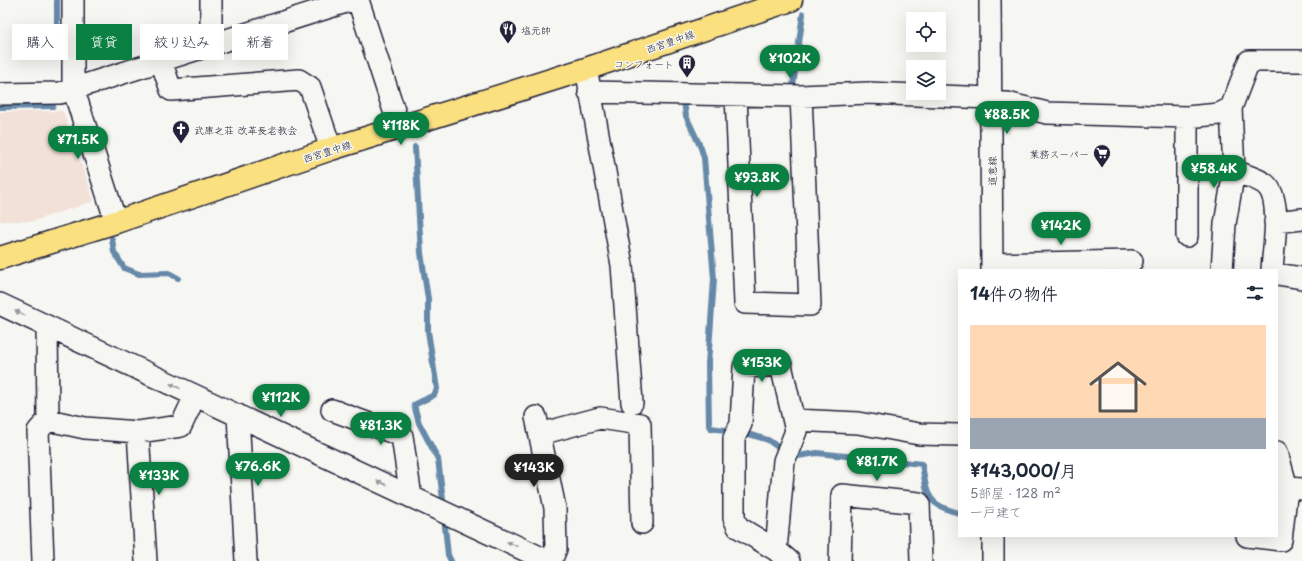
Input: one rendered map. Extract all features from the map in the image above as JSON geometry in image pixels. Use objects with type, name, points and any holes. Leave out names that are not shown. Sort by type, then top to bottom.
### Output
[{"type":"main road","name":"西宮豊中線","points":[[0,258],[116,222],[331,149],[400,129],[586,69],[791,0]]},
{"type":"street","points":[[73,0],[72,88],[116,222]]},
{"type":"street","points":[[211,0],[211,24]]},
{"type":"street","points":[[224,42],[352,0]]},
{"type":"street","points":[[358,0],[400,129]]},
{"type":"street","name":"道意線","points":[[990,0],[992,267]]},
{"type":"street","points":[[0,94],[60,93],[164,60]]},
{"type":"street","points":[[161,61],[171,90],[298,80],[310,87],[331,149]]},
{"type":"street","points":[[1222,269],[1225,224],[1234,171],[1231,108],[1249,61],[1302,61]]},
{"type":"street","points":[[586,69],[589,92],[622,265],[632,403]]},
{"type":"street","points":[[589,92],[801,96],[868,93],[990,101],[1007,103],[1047,113],[1187,118],[1219,114],[1231,108]]},
{"type":"street","points":[[736,95],[745,303],[810,305],[801,96]]},
{"type":"street","points":[[1187,118],[1187,236]]},
{"type":"street","points":[[1234,171],[1264,183],[1272,190],[1276,203],[1272,269]]},
{"type":"street","points":[[1275,222],[1302,219]]},
{"type":"street","points":[[992,267],[1132,261]]},
{"type":"street","points":[[1278,274],[1302,278]]},
{"type":"street","points":[[0,304],[548,561]]},
{"type":"street","points":[[43,561],[38,431],[48,420],[48,326]]},
{"type":"street","points":[[781,365],[794,420],[796,432],[784,461],[783,555],[738,527],[734,518],[734,438],[741,424],[744,367],[781,365]]},
{"type":"street","points":[[48,420],[85,428],[138,432],[181,426],[195,396]]},
{"type":"street","points":[[332,410],[402,436],[411,497]]},
{"type":"street","points":[[238,416],[246,561]]},
{"type":"street","points":[[551,561],[556,549],[556,508],[538,426],[600,418],[640,424],[649,464],[642,522]]},
{"type":"street","points":[[794,420],[858,423],[919,434],[958,435]]},
{"type":"street","points":[[138,432],[146,561]]},
{"type":"street","points":[[1255,537],[1281,540],[1287,483],[1278,455]]},
{"type":"street","points":[[840,561],[842,495],[919,503],[921,561]]},
{"type":"street","points":[[993,537],[993,561]]},
{"type":"shaded area","points":[[63,111],[94,201],[33,221],[0,221],[0,112]]},
{"type":"waterway","points":[[57,0],[57,24]]},
{"type":"waterway","points":[[793,86],[803,14]]},
{"type":"waterway","points":[[684,102],[686,116],[704,158],[714,279],[708,364],[709,425],[711,428],[745,433],[768,440],[792,457],[817,453],[922,464],[925,483],[930,497],[940,506],[958,513]]},
{"type":"waterway","points":[[0,107],[53,106]]},
{"type":"waterway","points":[[415,147],[421,253],[428,299],[428,331],[437,389],[434,395],[414,405],[419,423],[438,459],[444,508]]},
{"type":"waterway","points":[[112,239],[114,252],[124,268],[139,274],[169,273],[178,278]]},
{"type":"waterway","points":[[444,517],[448,555],[451,561]]},
{"type":"place","name":"塩元帥","points":[[508,44]]},
{"type":"place","name":"コンフォート","points":[[687,78]]},
{"type":"place","name":"武庫之荘 改革長老教会","points":[[181,144]]},
{"type":"place","name":"業務スーパー","points":[[1102,168]]}]
